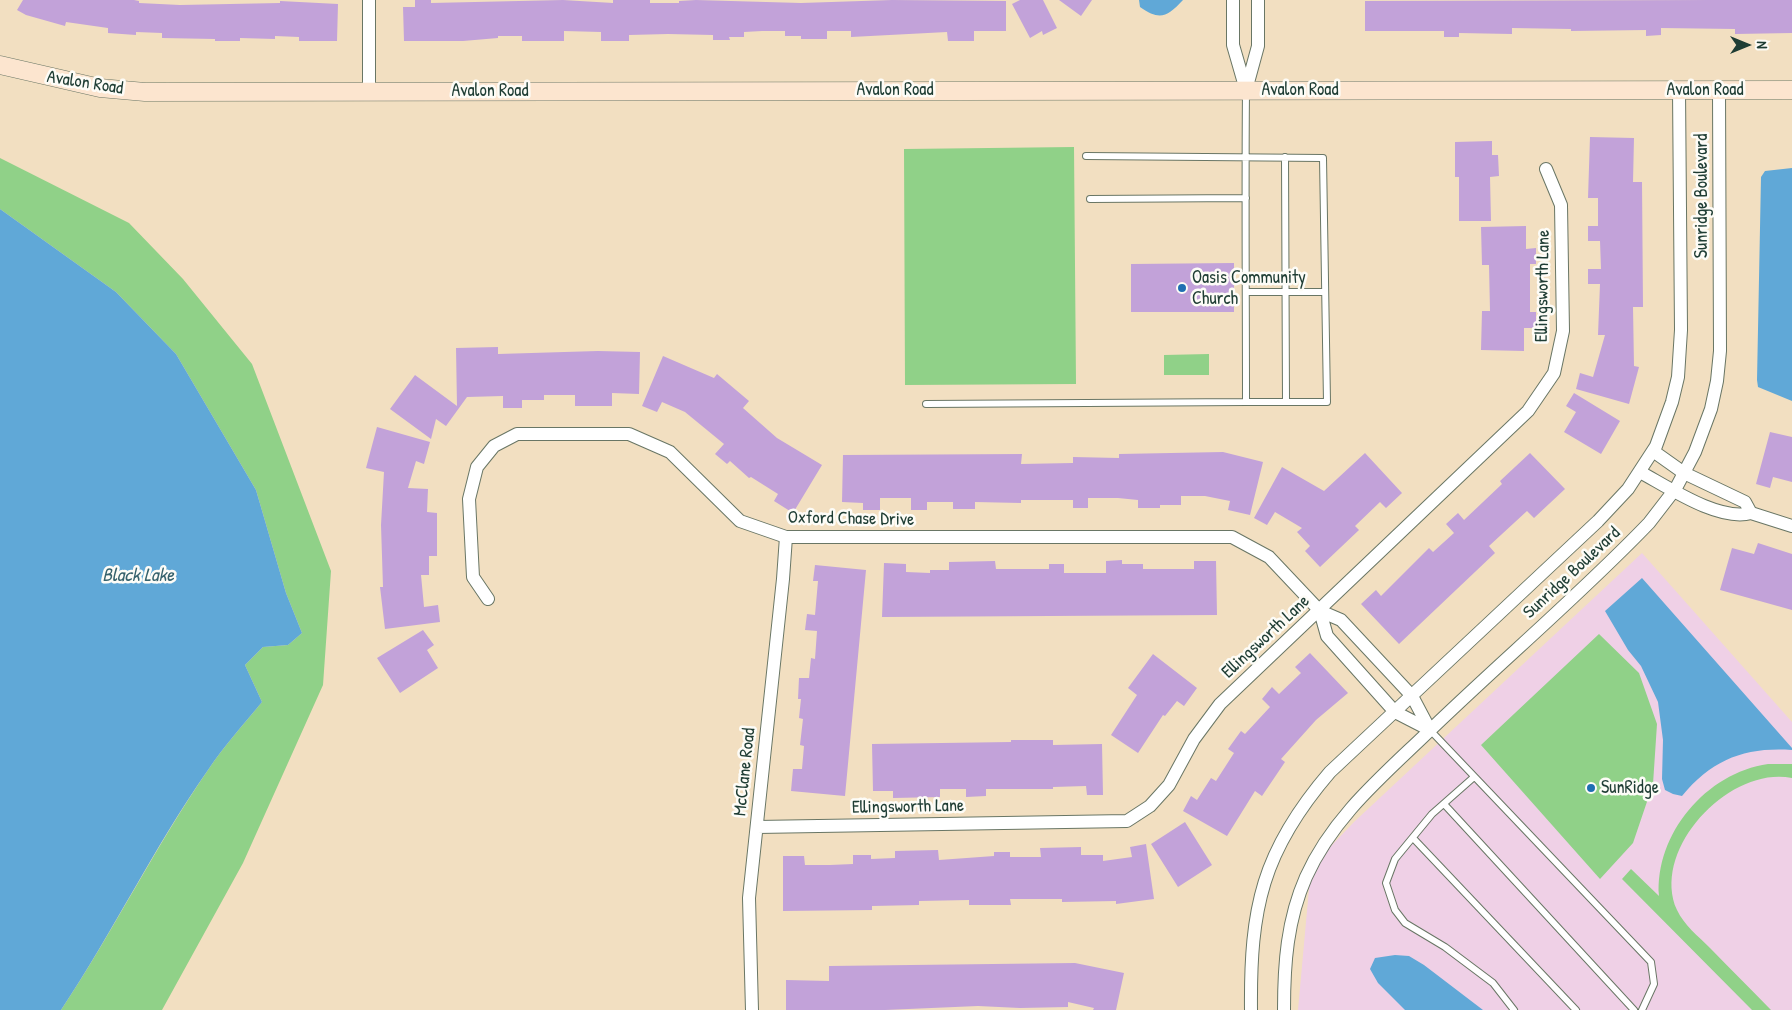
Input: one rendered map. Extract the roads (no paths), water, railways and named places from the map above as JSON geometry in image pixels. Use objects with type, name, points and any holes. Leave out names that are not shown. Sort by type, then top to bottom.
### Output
[{"type":"main road","name":"Avalon Road","points":[[0,65],[78,84],[145,92],[1792,90]]},
{"type":"street","points":[[369,0],[369,92]]},
{"type":"street","points":[[1233,0],[1233,45],[1246,90]]},
{"type":"street","points":[[1246,90],[1258,46],[1258,0]]},
{"type":"street","name":"Sunridge Boulevard","points":[[1251,1010],[1254,928],[1264,882],[1274,856],[1306,800],[1330,772],[1598,521],[1628,490],[1653,451],[1672,402],[1681,355],[1679,90]]},
{"type":"street","name":"Sunridge Boulevard","points":[[1286,1009],[1284,967],[1290,924],[1310,867],[1337,824],[1363,794],[1634,539],[1658,513],[1674,490],[1695,452],[1711,409],[1720,351],[1719,90]]},
{"type":"street","name":"Ellingsworth Lane","points":[[757,827],[1127,822],[1150,806],[1169,784],[1194,739],[1220,704],[1286,639],[1320,611],[1528,411],[1554,373],[1563,331],[1562,206],[1546,168]]},
{"type":"street","name":"Oxford Chase Drive","points":[[488,599],[473,577],[469,499],[477,467],[494,446],[517,434],[629,434],[670,452],[740,521],[786,538],[1232,537],[1269,557],[1320,611],[1341,620],[1412,696],[1430,730]]},
{"type":"street","points":[[1653,451],[1684,473],[1745,502],[1751,513]]},
{"type":"street","points":[[1640,472],[1713,509],[1742,515],[1751,513],[1792,526]]},
{"type":"street","name":"McClane Road","points":[[752,1010],[750,898],[786,538]]},
{"type":"street","name":"Oxford Chase Drive","points":[[1320,611],[1327,636],[1395,712],[1430,730]]},
{"type":"street","points":[[1357,668],[1372,653]]},
{"type":"lane","points":[[1246,90],[1246,402]]},
{"type":"lane","points":[[926,404],[1327,402],[1323,158],[1086,156]]},
{"type":"lane","points":[[1285,158],[1286,402]]},
{"type":"lane","points":[[1090,199],[1246,198]]},
{"type":"lane","points":[[1246,292],[1325,292]]},
{"type":"lane","points":[[1430,730],[1651,962],[1654,984],[1642,1010]]},
{"type":"lane","points":[[1474,777],[1444,804],[1395,859],[1386,884],[1395,910],[1405,923],[1445,947],[1493,983],[1514,1010]]},
{"type":"lane","points":[[1444,804],[1634,1010]]},
{"type":"lane","points":[[1413,838],[1576,1010]]},
{"type":"water","points":[[1139,0],[1183,0],[1168,13],[1158,15],[1140,7]]},
{"type":"water","points":[[1792,168],[1792,401],[1758,387],[1757,380],[1761,177],[1765,171]]},
{"type":"water","name":"Black Lake","points":[[0,209],[116,292],[176,354],[256,490],[286,593],[302,633],[288,645],[263,647],[245,665],[262,702],[221,752],[188,799],[61,1010],[0,1010]]},
{"type":"water","points":[[1642,578],[1792,750],[1745,753],[1718,764],[1694,783],[1682,796],[1665,790],[1662,779],[1663,740],[1658,702],[1641,666],[1628,650],[1605,611]]},
{"type":"water","points":[[1395,955],[1409,956],[1424,965],[1483,1010],[1405,1010],[1378,983],[1370,969],[1375,958]]},
{"type":"place","name":"Oasis Community Church","points":[[1182,288]]},
{"type":"place","name":"SunRidge","points":[[1591,788]]}]
